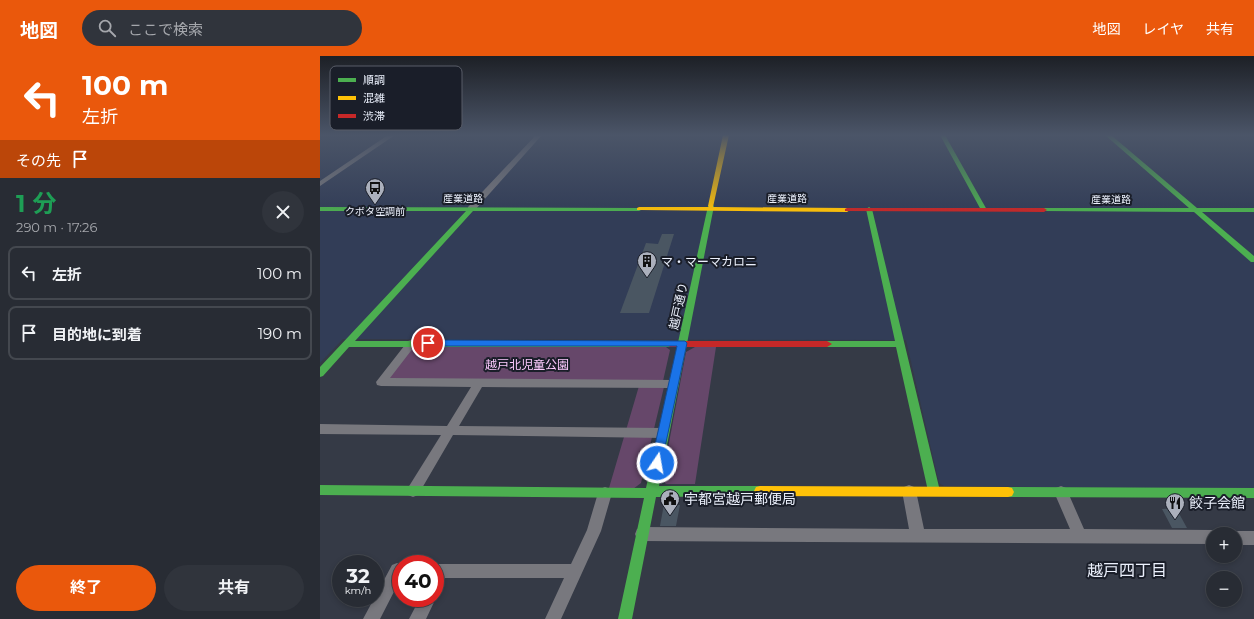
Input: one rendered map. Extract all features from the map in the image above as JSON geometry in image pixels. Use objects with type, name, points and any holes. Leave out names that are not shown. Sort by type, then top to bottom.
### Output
[{"type":"street","points":[[320,184],[353,161]]},
{"type":"street","points":[[320,373],[515,161]]},
{"type":"street","name":"越戸通り","points":[[624,619],[720,161]]},
{"type":"street","points":[[957,161],[984,210]]},
{"type":"street","points":[[1139,161],[1254,260]]},
{"type":"street","name":"産業道路","points":[[320,209],[1249,210]]},
{"type":"street","points":[[869,209],[934,491]]},
{"type":"street","points":[[1249,210],[1254,217]]},
{"type":"street","points":[[412,343],[381,382],[674,384]]},
{"type":"street","points":[[347,344],[900,344]]},
{"type":"street","points":[[413,491],[479,383]]},
{"type":"street","points":[[320,430],[663,433]]},
{"type":"street","points":[[320,490],[605,493],[651,493],[658,491],[934,491],[1254,494]]},
{"type":"street","points":[[909,491],[918,536]]},
{"type":"street","points":[[1061,492],[1080,537]]},
{"type":"street","points":[[553,619],[594,531],[605,493]]},
{"type":"street","points":[[642,534],[1206,537]]},
{"type":"street","points":[[1242,538],[1254,538]]},
{"type":"street","points":[[444,575],[575,571]]},
{"type":"street","points":[[371,619],[392,579]]},
{"type":"street","points":[[417,619],[423,607]]},
{"type":"shaded area","points":[[320,161],[1254,161],[1254,489],[944,486],[939,483],[906,340],[343,339],[320,363]]},
{"type":"green space","name":"越戸北児童公園","points":[[412,346],[666,347],[670,350],[663,381],[384,382]]},
{"type":"green space","points":[[695,347],[716,347],[695,484],[666,484],[662,480],[686,352]]},
{"type":"green space","points":[[639,386],[664,387],[641,483],[633,489],[609,488]]},
{"type":"building","name":"マ・マーマカロニ","points":[[662,234],[674,234],[649,313],[620,313],[646,243],[658,244]]},
{"type":"building","name":"宇都宮越戸郵便局","points":[[664,504],[680,505],[676,526],[660,526]]},
{"type":"building","name":"餃子会館","points":[[1176,508],[1187,528],[1172,528],[1162,509]]},
{"type":"traffic: fast","points":[[957,161],[984,210]]},
{"type":"traffic: fast","points":[[1139,161],[1254,260]]},
{"type":"traffic: fast","points":[[625,619],[711,206]]},
{"type":"traffic: fast","points":[[320,209],[639,209]]},
{"type":"traffic: fast","points":[[320,373],[471,209]]},
{"type":"traffic: fast","points":[[869,209],[934,491]]},
{"type":"traffic: fast","points":[[1044,210],[1254,210]]},
{"type":"traffic: fast","points":[[347,344],[670,344]]},
{"type":"traffic: fast","points":[[827,344],[900,344]]},
{"type":"traffic: fast","points":[[320,490],[605,493],[651,493],[658,491],[760,491]]},
{"type":"traffic: fast","points":[[1008,492],[1254,493]]},
{"type":"traffic: slow","points":[[711,206],[720,161]]},
{"type":"traffic: slow","points":[[639,209],[847,210]]},
{"type":"traffic: slow","points":[[760,491],[1008,492]]},
{"type":"traffic: jam","points":[[847,210],[1044,210]]},
{"type":"traffic: jam","points":[[670,344],[827,344]]},
{"type":"place","name":"クボタ空調前","points":[[375,205]]},
{"type":"place","name":"マ・マーマカロニ","points":[[647,278]]},
{"type":"place","name":"宇都宮越戸郵便局","points":[[670,516]]},
{"type":"place","name":"餃子会館","points":[[1175,520]]},
{"type":"district","name":"越戸四丁目","points":[[1127,570]]},
{"type":"route","points":[[428,343],[682,343],[657,463]]}]
